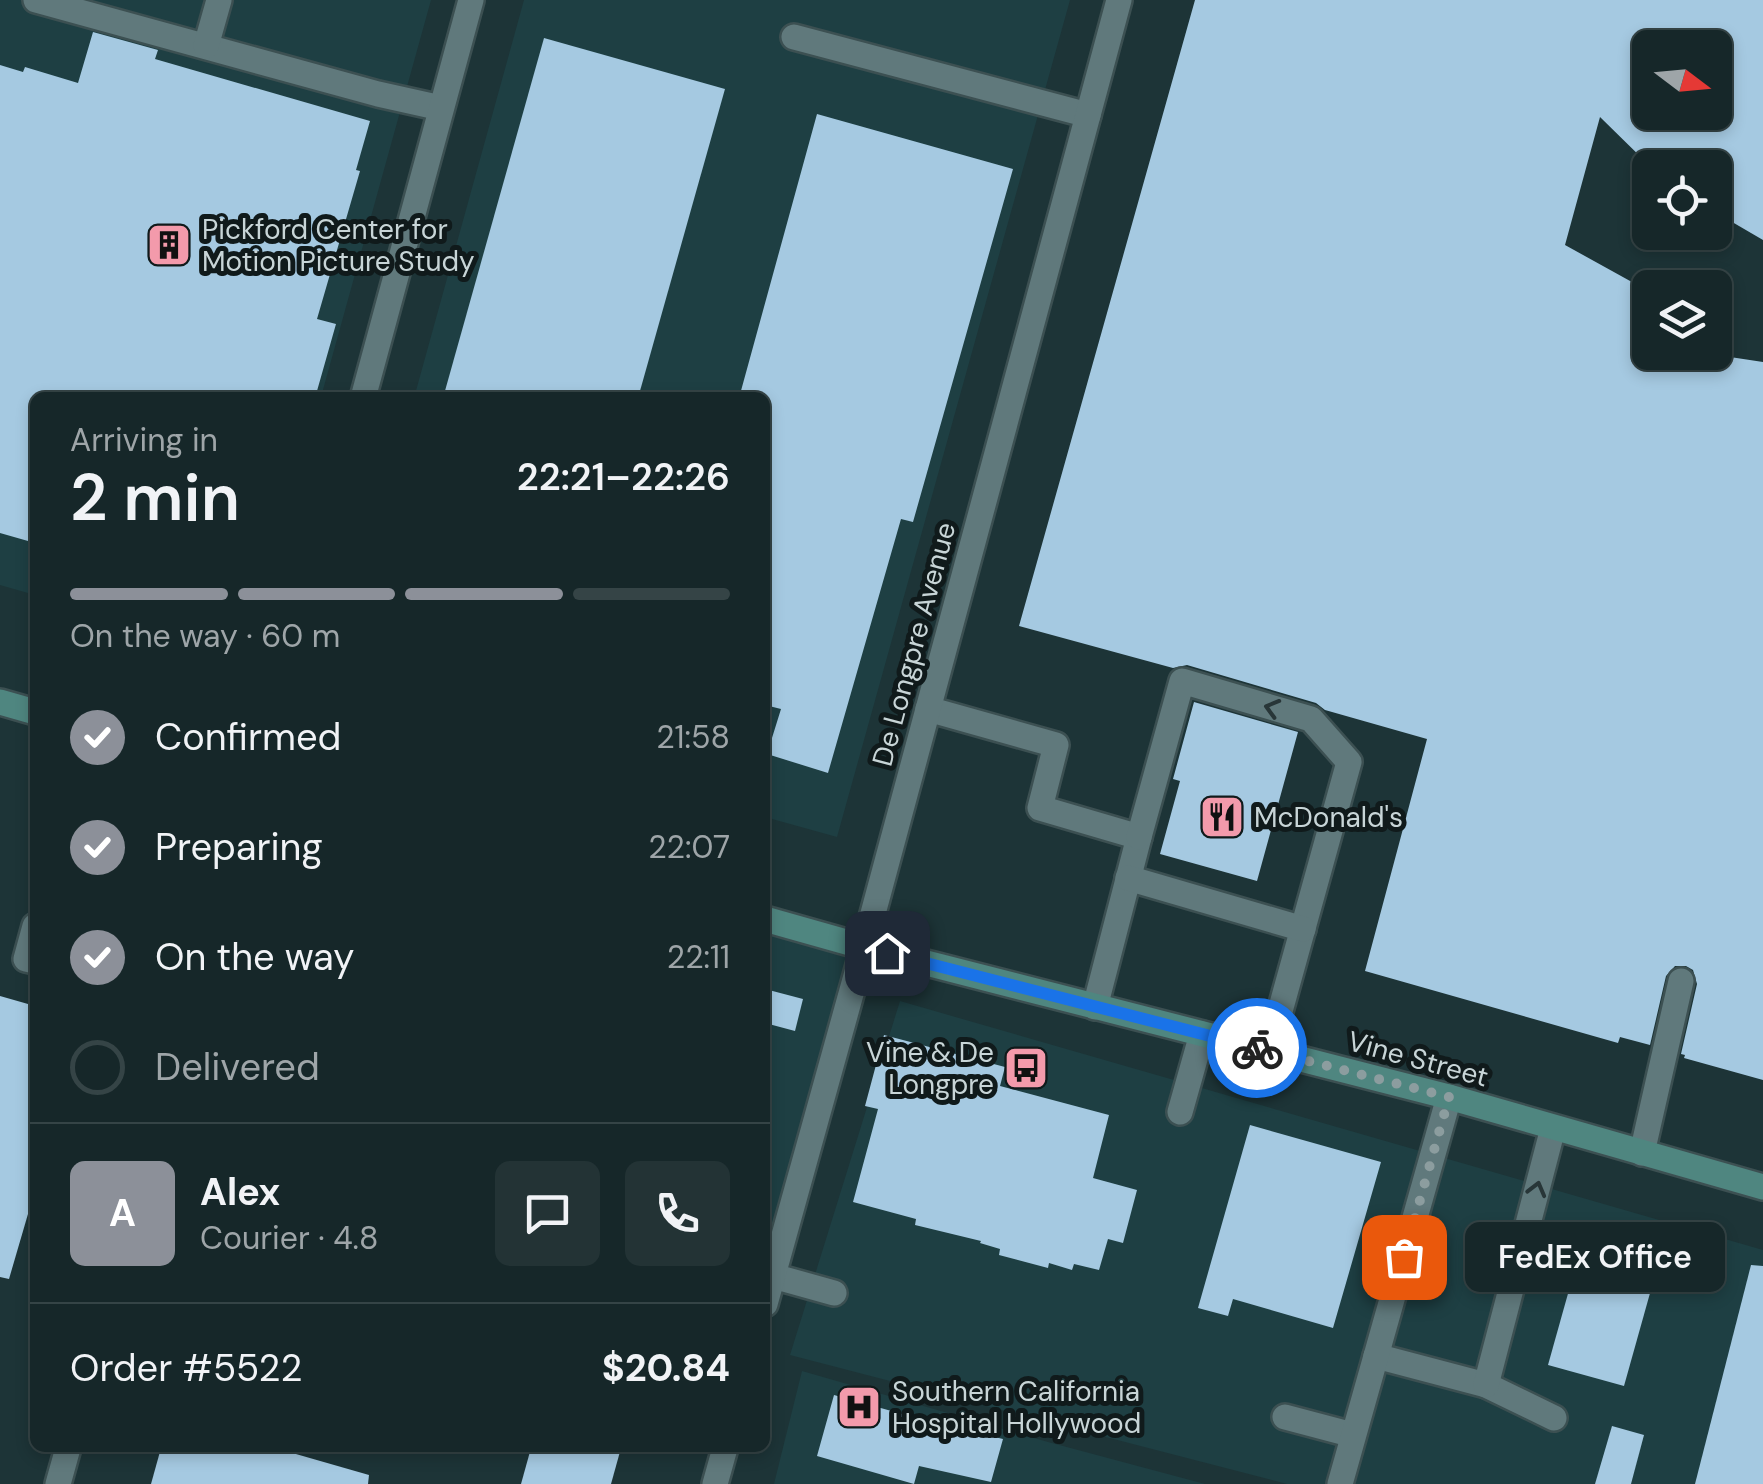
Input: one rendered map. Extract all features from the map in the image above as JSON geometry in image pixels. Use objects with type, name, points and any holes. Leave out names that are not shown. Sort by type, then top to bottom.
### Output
[{"type":"main road","points":[[0,702],[30,711]]},
{"type":"main road","name":"Vine Street","points":[[770,920],[1449,1097],[1763,1186]]},
{"type":"street","points":[[36,0],[442,108]]},
{"type":"street","points":[[206,46],[219,0]]},
{"type":"street","points":[[364,392],[471,0]]},
{"type":"street","name":"De Longpre Avenue","points":[[770,1286],[1119,0]]},
{"type":"street","points":[[794,37],[1088,115]]},
{"type":"street","points":[[1095,1006],[1182,682],[1312,719],[1349,762],[1270,1051]]},
{"type":"street","points":[[928,709],[1056,746],[1040,808],[1139,837]]},
{"type":"street","points":[[1128,878],[1303,928]]},
{"type":"street","points":[[1642,1153],[1681,981]]},
{"type":"street","points":[[1180,1112],[1202,1034]]},
{"type":"street","points":[[1340,1484],[1449,1097]]},
{"type":"street","points":[[1486,1386],[1553,1128]]},
{"type":"street","points":[[773,1276],[834,1292]]},
{"type":"street","points":[[1376,1356],[1486,1386],[1554,1418]]},
{"type":"street","points":[[1285,1417],[1354,1436]]},
{"type":"street","points":[[58,1484],[67,1452]]},
{"type":"street","points":[[715,1484],[724,1452]]},
{"type":"shaded area","name":"Pickford Center for Motion Picture Study","points":[[0,0],[431,0],[322,392],[30,392],[30,594],[0,585]]},
{"type":"shaded area","points":[[524,0],[1070,0],[837,837],[770,818],[770,392],[416,392]]},
{"type":"shaded area","points":[[770,931],[854,956],[770,1255]]},
{"type":"shaded area","points":[[900,1001],[1763,1250],[1763,1484],[1287,1484],[790,1355]]},
{"type":"shaded area","name":"Southern California Hospital Hollywood","points":[[802,1371],[1048,1442],[1205,1484],[774,1484]]},
{"type":"building","points":[[1195,0],[1763,0],[1763,240],[1732,222],[1732,150],[1634,150],[1600,117],[1565,245],[1632,282],[1632,370],[1732,370],[1732,357],[1763,362],[1763,1080],[1681,1054],[1697,984],[1693,970],[1686,966],[1675,966],[1666,976],[1650,1045],[1620,1037],[1618,1043],[1365,971],[1427,739],[1187,665],[1173,668],[1019,626]]},
{"type":"building","name":"Pickford Center for Motion Picture Study","points":[[93,32],[158,50],[155,59],[370,121],[356,170],[360,171],[317,319],[336,324],[317,392],[30,392],[30,542],[0,533],[0,65],[23,72],[25,67],[78,83]]},
{"type":"building","points":[[544,38],[725,89],[640,392],[445,392]]},
{"type":"building","points":[[817,114],[1013,169],[913,522],[901,519],[828,773],[770,755],[781,709],[770,706],[770,392],[741,392]]},
{"type":"building","name":"McDonald's","points":[[1194,702],[1298,732],[1257,881],[1160,854],[1180,781],[1173,779]]},
{"type":"building","points":[[770,990],[803,999],[795,1031],[770,1024]]},
{"type":"building","points":[[0,996],[30,1005],[30,1207],[9,1279],[0,1277]]},
{"type":"building","points":[[884,1035],[1005,1067],[1000,1086],[1109,1115],[1093,1178],[1137,1190],[1123,1243],[1108,1239],[1099,1270],[1074,1264],[1072,1270],[1049,1263],[1048,1268],[999,1255],[1000,1249],[981,1241],[915,1225],[916,1219],[853,1202],[878,1109],[865,1106]]},
{"type":"building","points":[[1250,1125],[1381,1162],[1333,1328],[1233,1299],[1228,1316],[1198,1308]]},
{"type":"building","points":[[1583,1240],[1659,1261],[1624,1386],[1548,1365]]},
{"type":"building","points":[[1751,1265],[1763,1266],[1763,1484],[1695,1484]]},
{"type":"building","points":[[834,1395],[1003,1439],[991,1482],[919,1466],[914,1484],[817,1456]]},
{"type":"building","points":[[1612,1426],[1644,1435],[1631,1484],[1595,1484]]},
{"type":"building","points":[[160,1452],[289,1452],[369,1475],[368,1484],[151,1484]]},
{"type":"building","points":[[530,1452],[620,1452],[611,1484],[521,1484]]},
{"type":"way so far","points":[[1257,1048],[1449,1097],[1404,1257]]},
{"type":"place","name":"Pickford Center for Motion Picture Study","points":[[169,245]]},
{"type":"place","name":"McDonald's","points":[[1222,817]]},
{"type":"place","name":"Vine & De Longpre","points":[[1026,1068]]},
{"type":"place","name":"FedEx Office","points":[[1404,1257]]},
{"type":"place","name":"Southern California Hospital Hollywood","points":[[859,1407]]},
{"type":"route","points":[[887,953],[1257,1048]]}]
